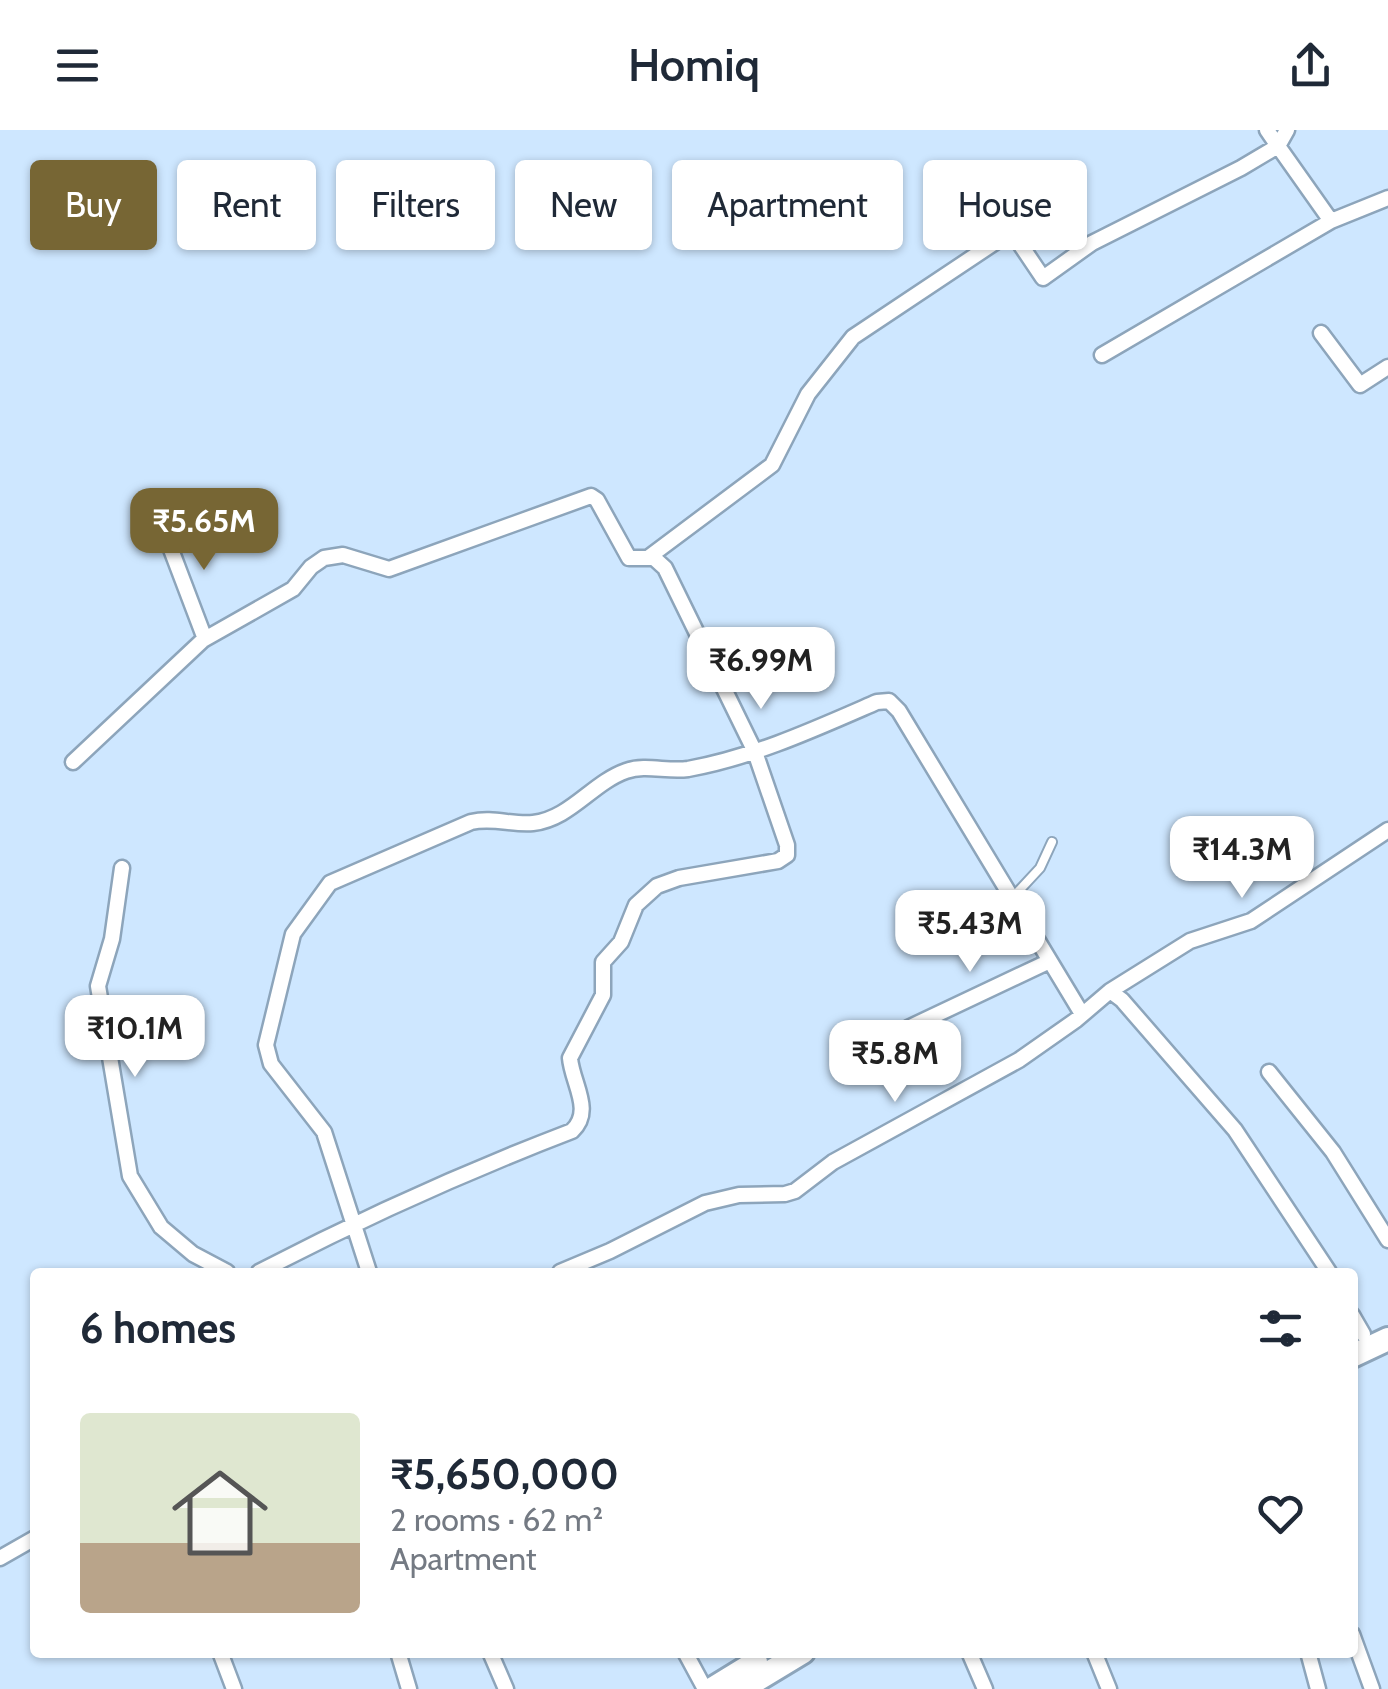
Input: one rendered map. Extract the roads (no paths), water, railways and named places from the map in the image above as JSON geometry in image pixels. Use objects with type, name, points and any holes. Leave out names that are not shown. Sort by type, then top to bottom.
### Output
[{"type":"main road","points":[[1358,1329],[1388,1322]]},
{"type":"main road","points":[[1358,1353],[1388,1338]]},
{"type":"main road","points":[[708,1689],[762,1658]]},
{"type":"main road","points":[[742,1689],[793,1658]]},
{"type":"street","points":[[1267,130],[1331,221]]},
{"type":"street","points":[[649,557],[772,465],[808,394],[853,337],[1009,233],[1043,278],[1092,243],[1278,146],[1286,130]]},
{"type":"street","points":[[1102,355],[1331,221],[1388,198]]},
{"type":"street","points":[[1320,333],[1360,385],[1388,367]]},
{"type":"street","points":[[73,762],[205,639],[293,589],[309,569],[330,556],[344,555],[390,569],[586,496],[598,500],[629,558],[649,557],[659,560],[665,568],[755,752],[787,855],[778,861],[669,880],[648,892],[636,906],[621,942],[603,962],[603,995],[570,1058],[582,1106],[579,1124],[572,1131],[352,1224],[267,1268]]},
{"type":"street","points":[[161,523],[205,639]]},
{"type":"street","points":[[368,1268],[324,1132],[266,1052],[293,934],[324,890],[344,874],[471,822],[488,818],[532,823],[544,820],[628,770],[684,770],[755,752],[877,702],[889,701],[1082,1014]]},
{"type":"street","points":[[570,1268],[705,1203],[739,1195],[785,1194],[795,1190],[833,1162],[1020,1060],[1110,991],[1190,941],[1251,921],[1388,830]]},
{"type":"street","points":[[122,868],[112,939],[98,986],[130,1176],[161,1227],[193,1254],[219,1268]]},
{"type":"street","points":[[908,1028],[1050,960]]},
{"type":"street","points":[[1110,991],[1235,1130],[1326,1268]]},
{"type":"street","points":[[1268,1072],[1333,1152],[1388,1240]]},
{"type":"street","points":[[0,1558],[30,1541]]},
{"type":"street","points":[[1358,1650],[1372,1689]]},
{"type":"street","points":[[222,1658],[234,1689]]},
{"type":"street","points":[[400,1658],[409,1689]]},
{"type":"street","points":[[493,1658],[506,1689]]},
{"type":"street","points":[[689,1658],[708,1689]]},
{"type":"street","points":[[971,1658],[985,1689]]},
{"type":"street","points":[[1097,1658],[1110,1689]]},
{"type":"street","points":[[1310,1658],[1318,1689]]},
{"type":"lane","points":[[1012,897],[1040,868],[1052,842]]}]
